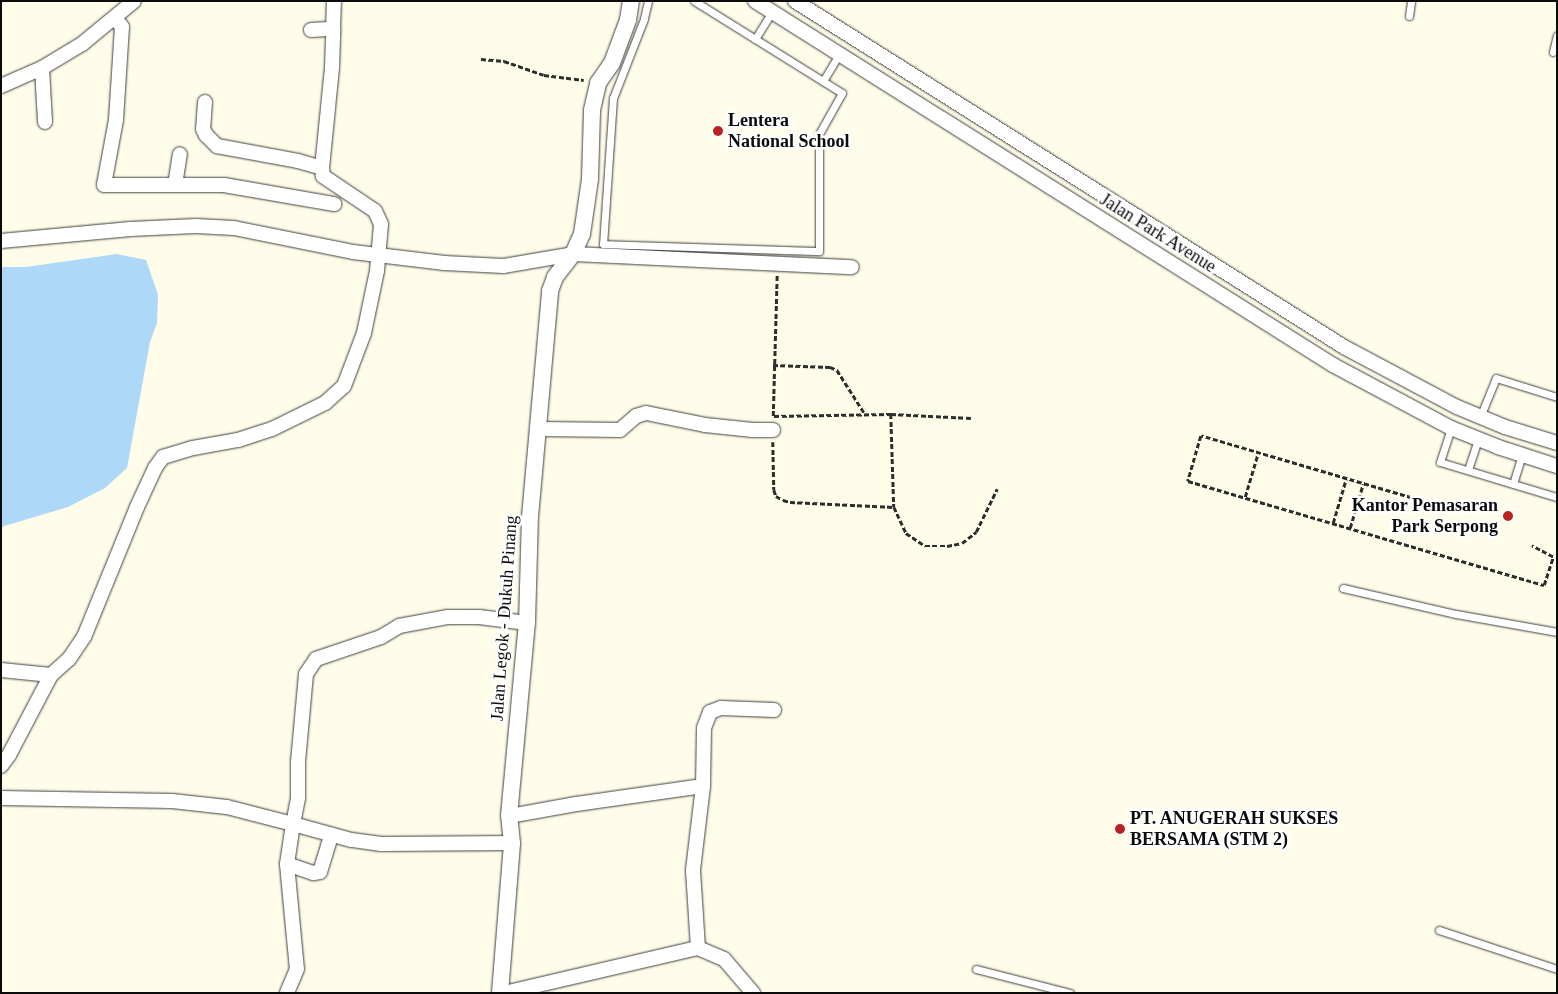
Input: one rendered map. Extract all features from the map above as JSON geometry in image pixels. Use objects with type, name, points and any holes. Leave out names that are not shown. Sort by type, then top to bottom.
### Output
[{"type":"street","points":[[1,86],[42,68],[82,44],[134,1]]},
{"type":"street","points":[[1,766],[9,756],[52,674],[69,660],[84,637],[154,468],[163,457],[193,448],[238,440],[272,429],[325,403],[344,386],[364,332],[379,256],[381,224],[375,212],[323,176],[322,168],[332,67],[334,1]]},
{"type":"street","points":[[598,83],[612,63],[628,20],[631,1]]},
{"type":"street","name":"Jalan Park Avenue","points":[[755,1],[1333,365],[1451,428],[1474,438],[1557,466]]},
{"type":"street","name":"Jalan Park Avenue","points":[[795,1],[1344,347],[1457,407],[1480,417],[1557,443]]},
{"type":"street","points":[[115,18],[122,27],[117,111],[104,185],[224,185],[334,204]]},
{"type":"street","points":[[311,30],[333,29]]},
{"type":"street","points":[[42,68],[45,122]]},
{"type":"street","name":"Jalan Legok - Dukuh Pinang","points":[[500,993],[512,843],[510,816],[527,623],[530,517],[550,291],[555,277],[573,254],[585,222],[590,178],[592,110],[598,83]]},
{"type":"street","points":[[205,102],[203,129],[212,144],[298,161],[322,168]]},
{"type":"street","points":[[175,185],[180,154]]},
{"type":"street","points":[[1,241],[130,229],[196,226],[234,228],[379,256],[444,263],[503,266],[573,254],[852,267]]},
{"type":"street","points":[[1451,428],[1457,407]]},
{"type":"street","points":[[539,429],[620,430],[636,416],[646,414],[705,425],[773,423]]},
{"type":"street","points":[[1474,438],[1480,417]]},
{"type":"street","points":[[287,993],[296,969],[287,864],[298,798],[298,762],[306,674],[316,659],[381,636],[399,626],[448,617],[479,617],[527,623]]},
{"type":"street","points":[[1,670],[52,674]]},
{"type":"street","points":[[698,948],[693,870],[703,786],[704,728],[710,712],[721,708],[774,710]]},
{"type":"street","points":[[510,816],[576,804],[703,786]]},
{"type":"street","points":[[1,798],[172,801],[227,807],[330,835],[381,844],[512,843]]},
{"type":"street","points":[[287,864],[313,873],[320,872],[330,835]]},
{"type":"street","points":[[504,993],[698,948],[724,959],[753,993]]},
{"type":"lane","points":[[648,1],[644,19],[613,98],[603,244],[819,250],[818,134],[842,93],[694,1]]},
{"type":"lane","points":[[1409,16],[1411,1]]},
{"type":"lane","points":[[755,39],[772,12]]},
{"type":"lane","points":[[1553,52],[1557,35]]},
{"type":"lane","points":[[823,82],[839,54]]},
{"type":"lane","points":[[1480,417],[1496,378],[1557,398]]},
{"type":"lane","points":[[1451,428],[1440,462],[1557,497]]},
{"type":"lane","points":[[1468,470],[1474,438]]},
{"type":"lane","points":[[1513,484],[1522,455]]},
{"type":"lane","points":[[1343,588],[1456,614],[1557,632]]},
{"type":"lane","points":[[1439,930],[1557,969]]},
{"type":"lane","points":[[976,969],[1070,993]]},
{"type":"path","points":[[481,58],[504,61],[544,75],[568,76],[598,83]]},
{"type":"path","points":[[777,264],[773,365],[776,496],[790,502],[894,507]]},
{"type":"path","points":[[773,365],[830,367],[837,370],[865,414]]},
{"type":"path","points":[[773,423],[865,414],[971,418]]},
{"type":"path","points":[[892,414],[894,507],[906,533],[926,546],[947,546],[962,543],[976,532],[997,489]]},
{"type":"path","points":[[1419,500],[1201,436],[1188,481],[1544,585],[1553,557],[1532,546]]},
{"type":"path","points":[[1244,498],[1258,453]]},
{"type":"path","points":[[1333,523],[1346,479]]},
{"type":"path","points":[[1350,528],[1364,484]]},
{"type":"water","points":[[117,254],[146,260],[158,295],[157,323],[150,342],[127,468],[105,488],[68,507],[1,527],[1,267],[26,267]]},
{"type":"place","name":"Lentera National School","points":[[718,131]]},
{"type":"place","name":"Kantor Pemasaran Park Serpong","points":[[1508,516]]},
{"type":"place","name":"PT. ANUGERAH SUKSES BERSAMA (STM 2)","points":[[1120,829]]}]
